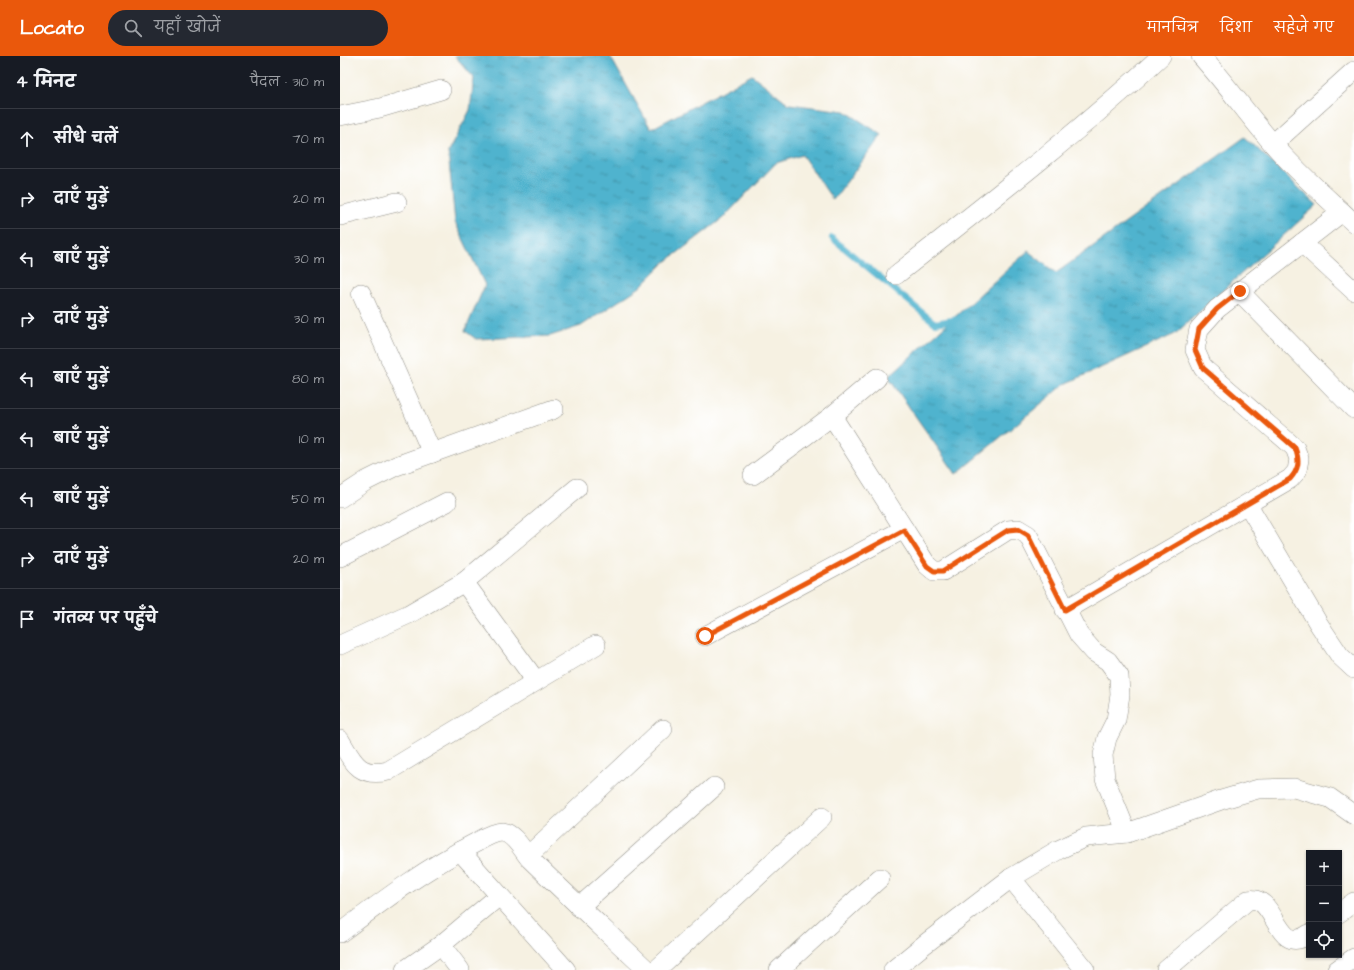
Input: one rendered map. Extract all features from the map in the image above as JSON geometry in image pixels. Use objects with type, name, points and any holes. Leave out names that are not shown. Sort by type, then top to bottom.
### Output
[{"type":"street","points":[[896,275],[1072,134],[1124,91],[1161,56]]},
{"type":"street","points":[[1065,610],[1248,505],[1290,479],[1297,471],[1299,459],[1295,448],[1203,368],[1195,350],[1199,329],[1217,309],[1302,243],[1348,218],[1312,186],[1273,144],[1225,83],[1201,56]]},
{"type":"street","points":[[1273,144],[1354,70]]},
{"type":"street","points":[[340,116],[380,108],[441,90]]},
{"type":"street","points":[[340,216],[397,202]]},
{"type":"street","points":[[1302,243],[1354,291]]},
{"type":"street","points":[[1240,291],[1354,409]]},
{"type":"street","points":[[361,293],[432,453]]},
{"type":"street","points":[[753,475],[832,416],[877,378]]},
{"type":"street","points":[[340,498],[366,481],[396,466],[554,409]]},
{"type":"street","points":[[832,416],[927,566],[934,571],[943,571],[1008,530],[1018,529],[1028,535],[1079,635],[1094,652],[1108,661],[1119,676],[1120,695],[1116,720],[1108,738],[1103,755],[1105,779],[1127,833]]},
{"type":"street","points":[[340,645],[409,614],[464,582],[577,488]]},
{"type":"street","points":[[340,557],[447,502]]},
{"type":"street","points":[[1248,505],[1318,623],[1340,656],[1354,669]]},
{"type":"street","points":[[705,636],[904,530]]},
{"type":"street","points":[[464,582],[536,681]]},
{"type":"street","points":[[343,753],[355,765],[364,771],[376,774],[388,771],[596,645]]},
{"type":"street","points":[[528,856],[663,729]]},
{"type":"street","points":[[579,907],[714,787]]},
{"type":"street","points":[[893,970],[924,944],[1011,878],[1058,850],[1086,837],[1127,833],[1221,800],[1258,789],[1294,788],[1330,798],[1354,815]]},
{"type":"street","points":[[656,970],[822,817]]},
{"type":"street","points":[[340,933],[404,884],[460,851],[493,834],[503,832],[512,837],[528,856],[579,907],[647,970]]},
{"type":"street","points":[[460,851],[566,970]]},
{"type":"street","points":[[779,970],[880,878]]},
{"type":"street","points":[[1011,878],[1085,970]]},
{"type":"street","points":[[405,970],[441,945],[499,896]]},
{"type":"street","points":[[1166,970],[1248,900],[1255,898],[1262,901],[1286,936],[1292,940],[1300,939],[1306,936]]},
{"type":"street","points":[[1342,911],[1354,902]]},
{"type":"street","points":[[441,945],[460,970]]},
{"type":"street","points":[[1337,970],[1354,958]]},
{"type":"water","points":[[455,56],[610,56],[651,129],[752,75],[789,104],[845,111],[882,135],[833,200],[802,155],[776,163],[723,218],[664,263],[640,287],[581,326],[550,336],[476,339],[465,331],[485,285],[455,222],[448,152],[470,110],[474,78]]},
{"type":"water","points":[[1245,137],[1317,205],[1175,334],[1065,384],[956,474],[888,377],[1028,251],[1056,273]]},
{"type":"waterway","points":[[832,238],[935,323],[958,319]]},
{"type":"route","points":[[705,636],[904,530],[927,566],[934,571],[943,571],[1008,530],[1018,529],[1028,535],[1065,610],[1248,505],[1290,479],[1297,471],[1299,459],[1295,448],[1203,368],[1195,350],[1199,329],[1217,309],[1240,291]]}]
